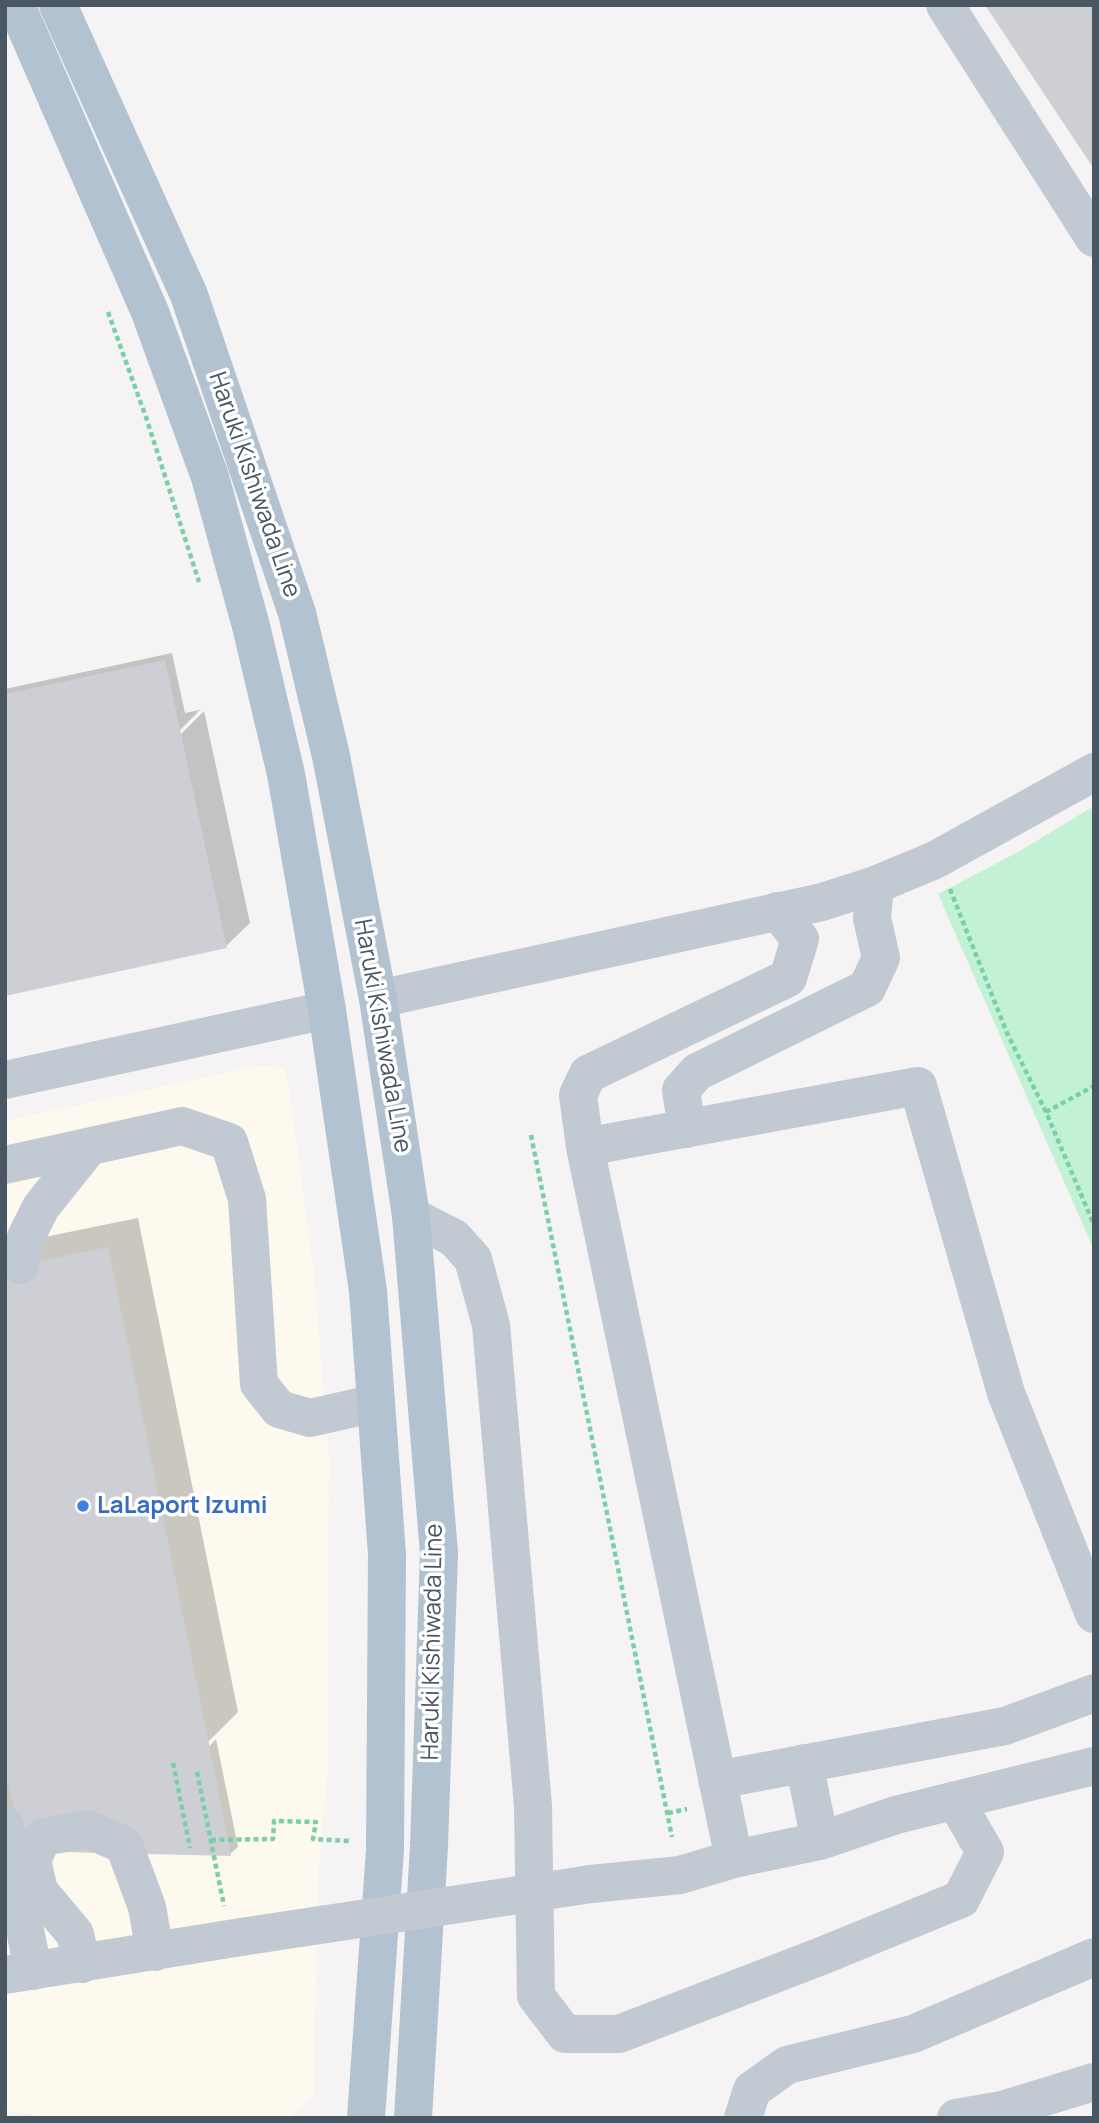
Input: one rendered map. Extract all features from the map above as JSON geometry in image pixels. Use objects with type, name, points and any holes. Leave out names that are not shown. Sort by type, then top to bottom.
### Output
[{"type":"main road","name":"Haruki Kishiwada Line","points":[[16,5],[150,312],[210,477],[251,626],[286,774],[327,1010],[368,1291],[387,1555],[385,1850],[366,2118]]},
{"type":"main road","name":"Haruki Kishiwada Line","points":[[58,5],[189,295],[297,612],[331,756],[378,999],[411,1216],[439,1553],[429,1846],[413,2118]]},
{"type":"street","points":[[945,5],[1094,238]]},
{"type":"street","points":[[378,999],[822,902],[875,885],[935,860],[1094,772]]},
{"type":"street","points":[[687,1129],[681,1090],[697,1072],[867,988],[881,958],[872,918],[875,885]]},
{"type":"street","points":[[734,1859],[585,1147],[578,1095],[588,1074],[788,978],[800,939],[777,911]]},
{"type":"street","points":[[5,1080],[327,1010]]},
{"type":"street","points":[[585,1147],[918,1086],[1006,1393],[1094,1614]]},
{"type":"street","points":[[9,1164],[182,1126],[229,1142],[247,1199],[259,1384],[279,1409],[310,1418],[376,1403]]},
{"type":"street","points":[[20,1265],[26,1237],[41,1207],[89,1147]]},
{"type":"street","points":[[411,1216],[454,1238],[473,1259],[491,1325],[533,1805],[536,1996],[565,2035],[619,2034],[961,1899],[985,1852],[954,1800]]},
{"type":"street","points":[[717,1780],[1005,1726],[1094,1693]]},
{"type":"street","points":[[804,1763],[820,1841]]},
{"type":"street","points":[[5,1826],[19,1973],[155,1952],[233,1925],[680,1875],[734,1859],[820,1841],[896,1815],[1094,1766]]},
{"type":"street","points":[[82,1964],[75,1934],[39,1891],[32,1860],[43,1837],[87,1829],[124,1845],[147,1907],[155,1952]]},
{"type":"street","points":[[743,2118],[752,2090],[787,2065],[913,2034],[1094,1957]]},
{"type":"street","points":[[956,2118],[1002,2110],[1094,2082]]},
{"type":"path","points":[[107,309],[147,420],[201,588]]},
{"type":"path","points":[[935,860],[1007,1033],[1046,1112],[1094,1225]]},
{"type":"path","points":[[1046,1112],[1094,1086]]},
{"type":"path","points":[[531,1135],[672,1837]]},
{"type":"path","points":[[173,1763],[190,1848]]},
{"type":"path","points":[[197,1772],[233,1925]]},
{"type":"path","points":[[211,1840],[273,1839],[274,1821],[316,1822],[313,1839],[353,1841]]},
{"type":"shaded area","points":[[257,1066],[273,1066],[285,1070],[289,1087],[314,1275],[329,1458],[328,1765],[319,1862],[313,2097],[289,2118],[53,2118],[5,2110],[5,1121]]},
{"type":"green space","points":[[1094,806],[1094,1250],[938,894],[1020,851]]},
{"type":"building","points":[[985,5],[1094,5],[1094,169]]},
{"type":"building","points":[[165,660],[227,948],[5,996],[5,694]]},
{"type":"building","name":"LaLaport Izumi","points":[[108,1247],[231,1856],[21,1851],[9,1784],[5,1785],[5,1268]]},
{"type":"place","name":"LaLaport Izumi","points":[[83,1506]]}]
